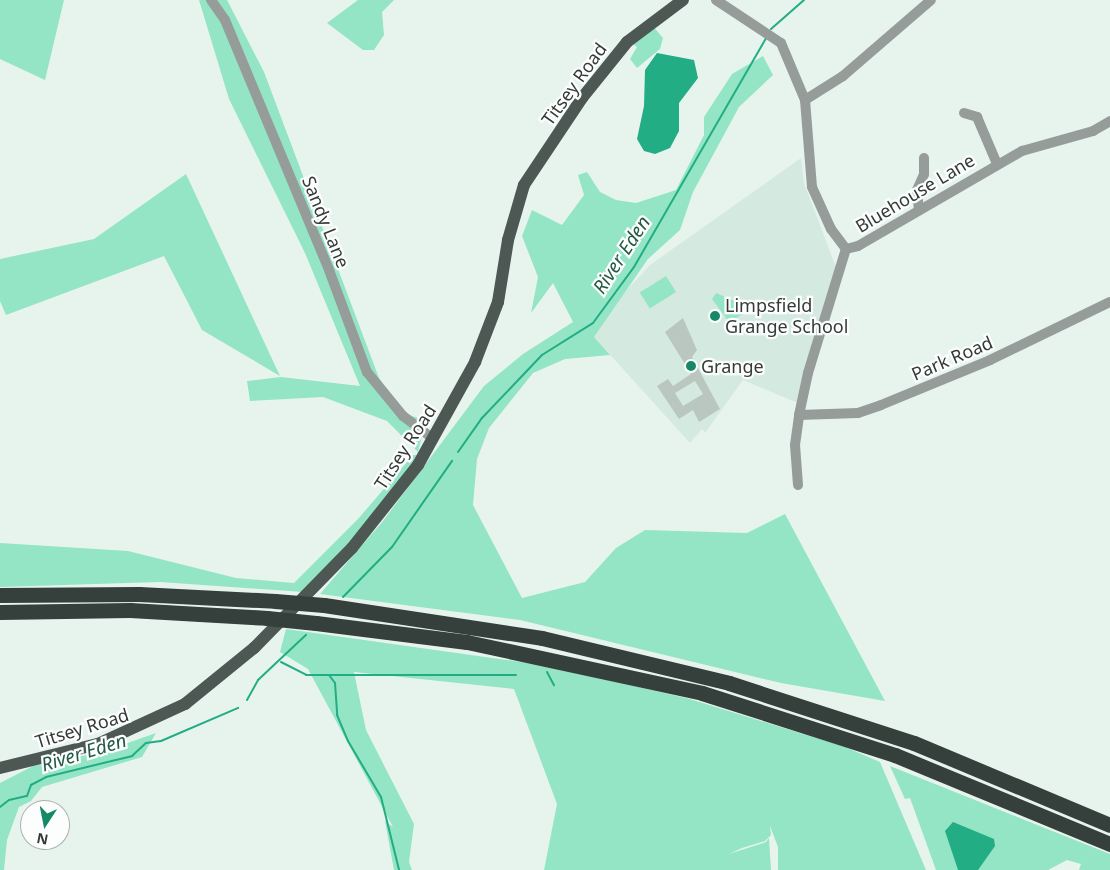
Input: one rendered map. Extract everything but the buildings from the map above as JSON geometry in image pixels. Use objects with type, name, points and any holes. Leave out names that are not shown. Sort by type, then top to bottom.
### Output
[{"type":"highway","points":[[0,595],[110,594],[324,605],[437,620],[580,646],[692,673],[857,722],[1110,825]]},
{"type":"highway","points":[[0,612],[130,610],[267,618],[428,636],[561,660],[710,695],[895,755],[1110,844]]},
{"type":"main road","name":"Titsey Road","points":[[0,768],[121,736],[185,704],[254,648],[352,548],[399,492],[433,439],[490,328],[524,185],[582,98],[627,42],[683,0]]},
{"type":"street","name":"Sandy Lane","points":[[211,0],[229,29],[329,270],[366,372],[403,416],[433,439]]},
{"type":"street","name":"Bluehouse Lane","points":[[716,0],[781,43],[805,100],[812,187],[831,229],[846,249],[858,246],[1022,151],[1093,131],[1110,121]]},
{"type":"street","points":[[805,100],[843,76],[931,0]]},
{"type":"street","points":[[964,113],[977,118],[997,164]]},
{"type":"street","points":[[919,210],[917,190],[924,174],[924,158]]},
{"type":"street","points":[[798,485],[796,445],[799,415],[808,373],[846,249]]},
{"type":"street","name":"Park Road","points":[[799,415],[834,416],[874,408],[990,360],[1110,302]]},
{"type":"shaded area","points":[[0,0],[64,0],[45,80],[0,59]]},
{"type":"shaded area","points":[[199,0],[227,0],[264,72],[379,378],[404,413],[426,421],[418,452],[387,421],[323,397],[250,401],[247,381],[281,377],[360,386],[305,253],[229,99]]},
{"type":"shaded area","points":[[358,0],[394,0],[382,12],[384,35],[374,50],[363,50],[327,23]]},
{"type":"shaded area","points":[[652,25],[663,38],[660,49],[637,68],[630,59],[637,47],[630,42]]},
{"type":"shaded area","points":[[657,53],[694,60],[698,78],[679,103],[679,131],[670,148],[655,154],[644,151],[637,139],[644,106],[645,70]]},
{"type":"shaded area","points":[[763,56],[773,75],[739,107],[693,192],[680,230],[648,259],[594,337],[610,355],[565,359],[533,373],[489,428],[477,459],[473,505],[522,598],[585,582],[616,548],[645,530],[747,533],[785,514],[885,701],[781,683],[520,620],[320,594],[383,521],[484,386],[523,354],[573,322],[553,283],[531,313],[538,277],[522,236],[532,210],[562,225],[584,195],[578,175],[587,172],[600,192],[616,200],[636,203],[676,190],[704,135],[704,117],[732,74]]},
{"type":"shaded area","name":"Limpsfield Grange School","points":[[801,158],[804,183],[836,267],[798,403],[743,380],[705,433],[702,429],[690,443],[594,337],[622,295],[650,265]]},
{"type":"shaded area","points":[[186,174],[280,376],[202,330],[164,256],[6,315],[0,301],[0,259],[94,239]]},
{"type":"shaded area","points":[[666,276],[676,292],[650,309],[640,292]]},
{"type":"shaded area","points":[[716,293],[735,301],[759,305],[729,322],[712,299]]},
{"type":"shaded area","points":[[413,455],[419,455],[368,522],[303,592],[160,582],[0,587],[0,543],[128,551],[236,578],[294,583],[358,519]]},
{"type":"shaded area","points":[[286,629],[543,665],[690,699],[845,747],[880,762],[926,870],[778,870],[778,847],[770,826],[771,835],[765,841],[729,854],[766,842],[769,838],[771,870],[544,870],[557,804],[514,689],[354,672],[366,730],[414,824],[409,862],[412,870],[394,870],[385,821],[393,827],[308,669],[280,652]]},
{"type":"shaded area","points":[[156,733],[142,757],[42,787],[32,800],[20,800],[20,806],[7,840],[4,870],[0,870],[0,783],[33,766],[102,752]]},
{"type":"shaded area","points":[[890,766],[1110,854],[1110,870],[1079,870],[1081,864],[1067,860],[1048,870],[936,870],[910,798],[905,799]]},
{"type":"shaded area","points":[[953,822],[994,839],[995,846],[978,870],[958,870],[945,831]]},
{"type":"waterway","name":"River Eden","points":[[771,29],[804,0]]},
{"type":"waterway","name":"River Eden","points":[[458,452],[482,418],[542,355],[593,323],[634,267],[766,38]]},
{"type":"waterway","name":"River Eden","points":[[343,597],[392,547],[452,461]]},
{"type":"waterway","name":"River Eden","points":[[247,700],[258,680],[306,635]]},
{"type":"waterway","points":[[281,662],[306,675],[516,675]]},
{"type":"waterway","points":[[547,672],[554,685]]},
{"type":"waterway","points":[[329,675],[335,683],[337,715],[348,741],[381,797],[399,870]]},
{"type":"waterway","name":"River Eden","points":[[0,807],[9,800],[27,796],[31,785],[46,777],[132,756],[146,743],[161,741],[238,708]]},
{"type":"place","name":"Limpsfield Grange School","points":[[715,316]]},
{"type":"place","name":"Grange","points":[[691,366]]}]
